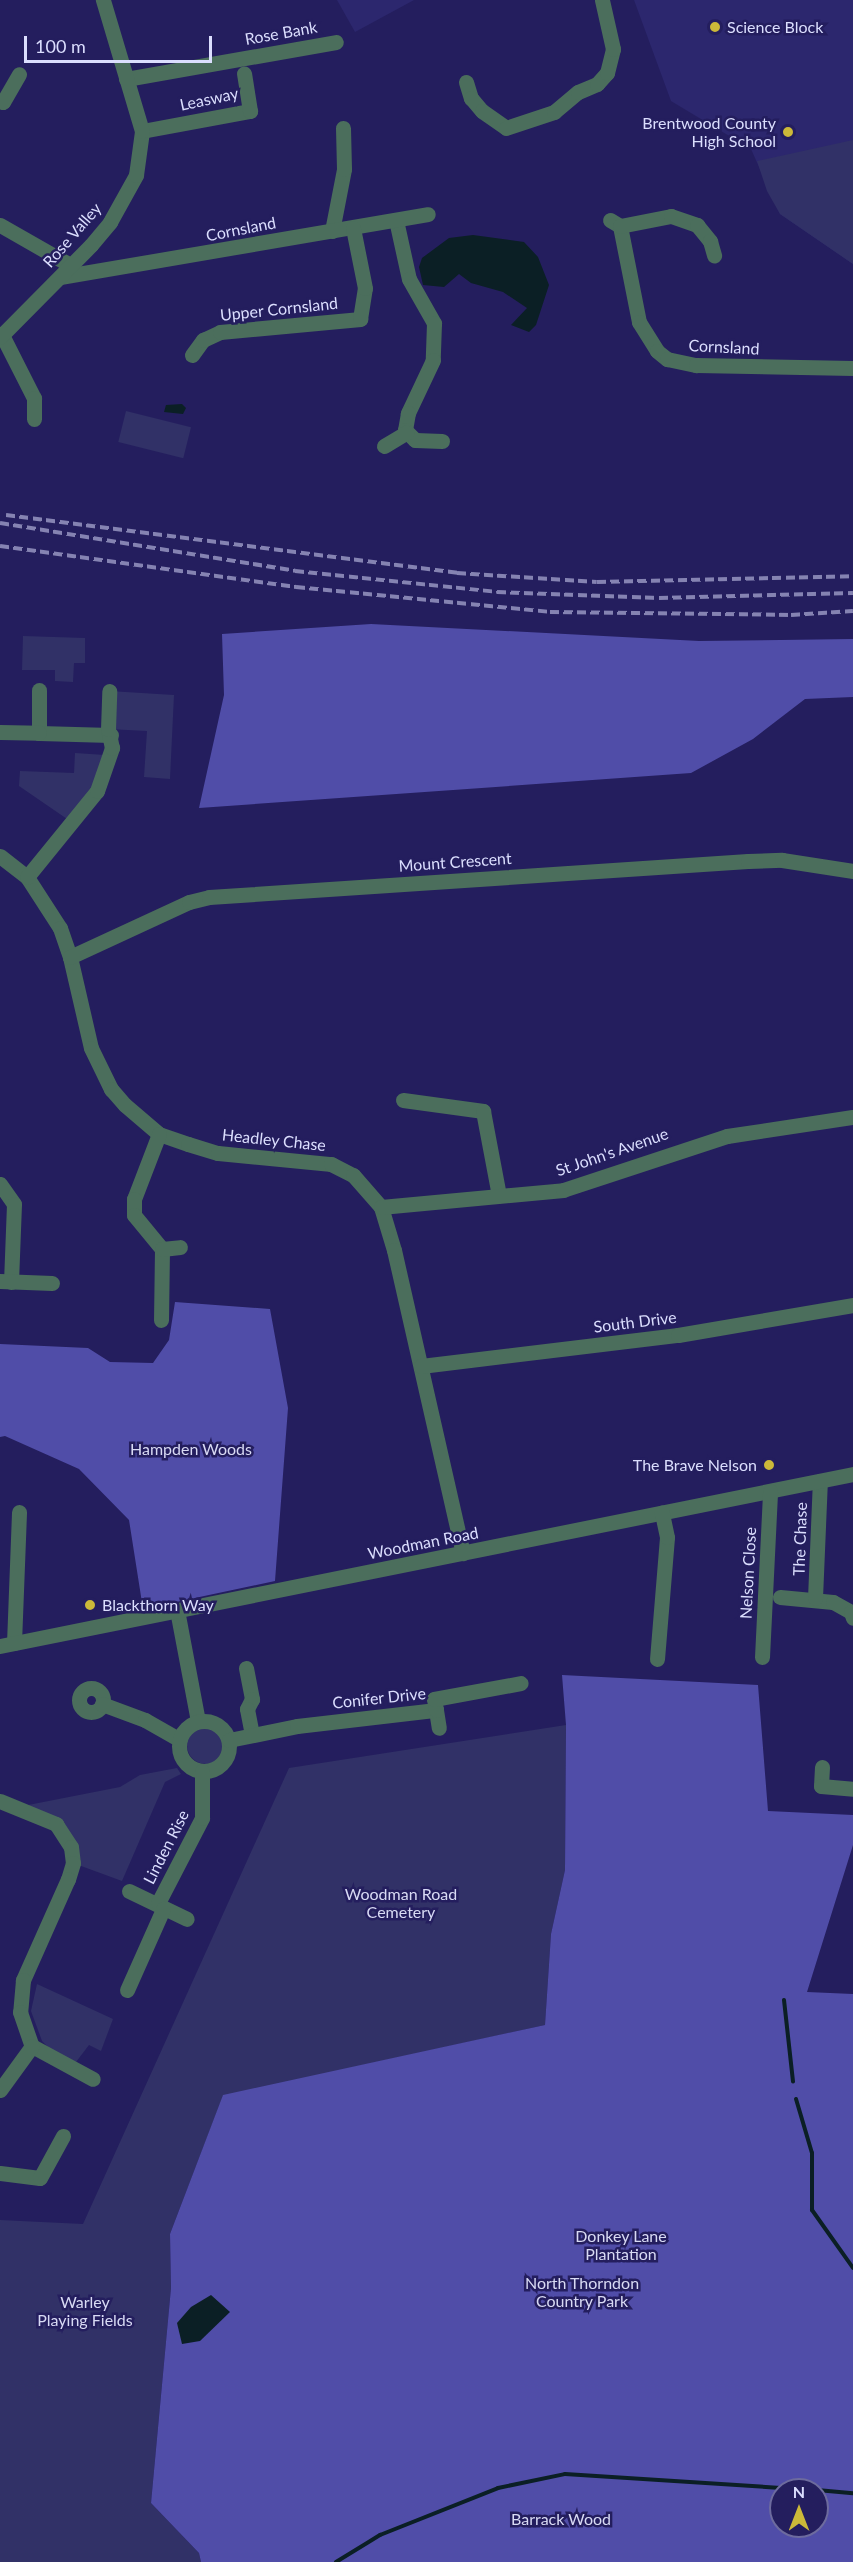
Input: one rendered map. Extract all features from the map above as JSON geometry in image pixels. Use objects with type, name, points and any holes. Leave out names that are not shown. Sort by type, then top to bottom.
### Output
[{"type":"street","name":"Rose Valley","points":[[1,336],[98,237],[124,200],[139,164],[142,131],[103,0]]},
{"type":"street","points":[[466,81],[471,98],[482,111],[506,128],[554,112],[578,92],[597,84],[607,72],[613,49],[602,0]]},
{"type":"street","name":"Rose Bank","points":[[126,79],[336,42]]},
{"type":"street","name":"Leasway","points":[[142,131],[250,111],[244,73]]},
{"type":"street","points":[[1,104],[19,74]]},
{"type":"street","points":[[332,231],[344,169],[343,128]]},
{"type":"street","name":"Cornsland","points":[[60,278],[428,214]]},
{"type":"street","name":"Cornsland","points":[[714,255],[710,241],[697,225],[671,216],[615,223],[639,322],[657,351],[668,358],[696,365],[853,368]]},
{"type":"street","points":[[396,220],[409,279],[434,323],[433,360],[408,413],[406,433]]},
{"type":"street","points":[[0,225],[70,265]]},
{"type":"street","name":"Upper Cornsland","points":[[192,355],[203,340],[220,332],[360,319],[365,288],[353,228]]},
{"type":"street","points":[[1,336],[34,398],[34,419]]},
{"type":"street","points":[[406,433],[415,440],[442,441]]},
{"type":"street","points":[[384,446],[406,433]]},
{"type":"street","points":[[39,690],[39,733]]},
{"type":"street","points":[[27,877],[97,791],[111,753],[109,691]]},
{"type":"street","points":[[0,732],[111,735]]},
{"type":"street","name":"Headley Chase","points":[[0,856],[27,877],[51,911],[70,957],[99,1068],[111,1089],[159,1134],[218,1153],[331,1164],[353,1175],[381,1207],[421,1366],[463,1553]]},
{"type":"street","name":"Mount Crescent","points":[[70,957],[189,902],[209,897],[748,861],[782,860],[853,871]]},
{"type":"street","points":[[410,1104],[483,1111],[499,1196]]},
{"type":"street","name":"St John's Avenue","points":[[381,1207],[563,1190],[727,1136],[853,1117]]},
{"type":"street","points":[[159,1134],[134,1199],[134,1215],[162,1249],[161,1320]]},
{"type":"street","points":[[0,1184],[14,1204],[5,1281],[52,1283]]},
{"type":"street","points":[[162,1249],[180,1247]]},
{"type":"street","name":"South Drive","points":[[421,1366],[678,1335],[853,1305]]},
{"type":"street","name":"Woodman Road","points":[[7,1645],[853,1474]]},
{"type":"street","name":"The Chase","points":[[815,1598],[820,1480]]},
{"type":"street","name":"Nelson Close","points":[[762,1657],[770,1491]]},
{"type":"street","points":[[7,1645],[20,1512]]},
{"type":"street","points":[[657,1659],[667,1537],[662,1513]]},
{"type":"street","name":"The Chase","points":[[780,1597],[815,1598],[845,1608],[853,1618]]},
{"type":"street","points":[[177,1610],[198,1721]]},
{"type":"street","points":[[246,1668],[252,1699],[248,1709],[252,1735]]},
{"type":"street","name":"Conifer Drive","points":[[229,1740],[521,1683]]},
{"type":"street","points":[[434,1699],[439,1728]]},
{"type":"street","points":[[102,1704],[145,1720],[180,1740]]},
{"type":"street","points":[[198,1721],[214,1722],[229,1740],[228,1753],[223,1762],[202,1771],[184,1763],[180,1740],[184,1731],[198,1721]]},
{"type":"street","points":[[822,1767],[821,1786],[853,1790]]},
{"type":"street","name":"Linden Rise","points":[[161,1906],[202,1818],[202,1771]]},
{"type":"street","points":[[0,1801],[56,1824],[67,1835],[73,1853],[69,1880],[23,1980],[20,2012],[32,2046],[93,2079]]},
{"type":"street","name":"Linden Rise","points":[[129,1891],[187,1919]]},
{"type":"street","points":[[127,1990],[161,1906]]},
{"type":"street","points":[[0,2090],[32,2046]]},
{"type":"street","points":[[2,2173],[40,2178],[63,2136]]},
{"type":"shaded area","points":[[337,0],[414,0],[355,32]]},
{"type":"shaded area","name":"Brentwood County High School","points":[[634,0],[853,0],[853,264],[780,214],[751,149],[671,101]]},
{"type":"green space","points":[[853,140],[853,264],[780,214],[767,191],[757,161]]},
{"type":"green space","points":[[126,411],[191,427],[183,458],[118,442]]},
{"type":"green space","points":[[371,624],[699,641],[853,639],[853,697],[805,699],[753,739],[691,773],[199,808],[224,695],[222,634]]},
{"type":"green space","points":[[23,636],[85,638],[85,663],[74,663],[73,682],[55,681],[55,670],[22,670]]},
{"type":"green space","points":[[109,691],[174,695],[170,779],[144,777],[147,731],[108,729]]},
{"type":"green space","points":[[75,753],[105,755],[91,790],[70,821],[19,786],[20,771],[74,773]]},
{"type":"green space","name":"Hampden Woods","points":[[175,1302],[270,1309],[288,1408],[275,1581],[143,1609],[129,1520],[79,1469],[5,1436],[0,1437],[0,1344],[88,1348],[110,1362],[153,1363],[169,1340]]},
{"type":"green space","name":"North Thorndon Country Park","points":[[562,1675],[758,1685],[768,1811],[853,1815],[853,1845],[807,1992],[853,1994],[853,2562],[201,2562],[199,2553],[151,2503],[171,2288],[170,2234],[223,2095],[545,2025],[551,1934],[565,1870],[566,1725]]},
{"type":"green space","name":"Woodman Road Cemetery","points":[[566,1725],[565,1870],[551,1934],[545,2025],[223,2096],[170,2234],[171,2288],[151,2503],[199,2553],[201,2562],[0,2562],[0,2220],[83,2224],[289,1768]]},
{"type":"green space","points":[[206,1726],[219,1732],[225,1745],[219,1758],[206,1764],[193,1758],[187,1745],[193,1732]]},
{"type":"green space","points":[[177,1768],[181,1774],[165,1782],[122,1881],[73,1863],[67,1835],[18,1807],[120,1787],[140,1775]]},
{"type":"green space","points":[[37,1984],[113,2019],[101,2051],[89,2045],[76,2062],[52,2051],[42,2041],[31,2011]]},
{"type":"water","points":[[473,235],[524,242],[538,257],[549,285],[536,325],[529,332],[511,325],[527,308],[503,292],[471,283],[459,274],[444,287],[423,285],[419,267],[422,258],[449,238]]},
{"type":"water","points":[[182,404],[186,408],[183,414],[164,412],[166,405]]},
{"type":"water","points":[[211,2295],[230,2312],[200,2341],[182,2344],[177,2323],[191,2307]]},
{"type":"waterway","points":[[784,2000],[793,2082]]},
{"type":"waterway","points":[[796,2099],[812,2153],[812,2210],[853,2268]]},
{"type":"waterway","points":[[336,2562],[380,2535],[498,2488],[565,2474],[769,2487]]},
{"type":"waterway","points":[[829,2491],[853,2493]]},
{"type":"railway","points":[[6,515],[457,573],[597,582],[853,576]]},
{"type":"railway","points":[[0,523],[295,571],[497,592],[659,598],[853,593]]},
{"type":"railway","points":[[0,546],[296,587],[550,612],[791,615],[853,611]]},
{"type":"place","name":"Science Block","points":[[715,27]]},
{"type":"place","name":"Brentwood County High School","points":[[788,132]]},
{"type":"place","name":"The Brave Nelson","points":[[769,1465]]},
{"type":"place","name":"Blackthorn Way","points":[[90,1605]]},
{"type":"park label","name":"Donkey Lane Plantation","points":[[621,2245]]},
{"type":"park label","name":"Warley Playing Fields","points":[[85,2311]]},
{"type":"park label","name":"Barrack Wood","points":[[561,2519]]}]
